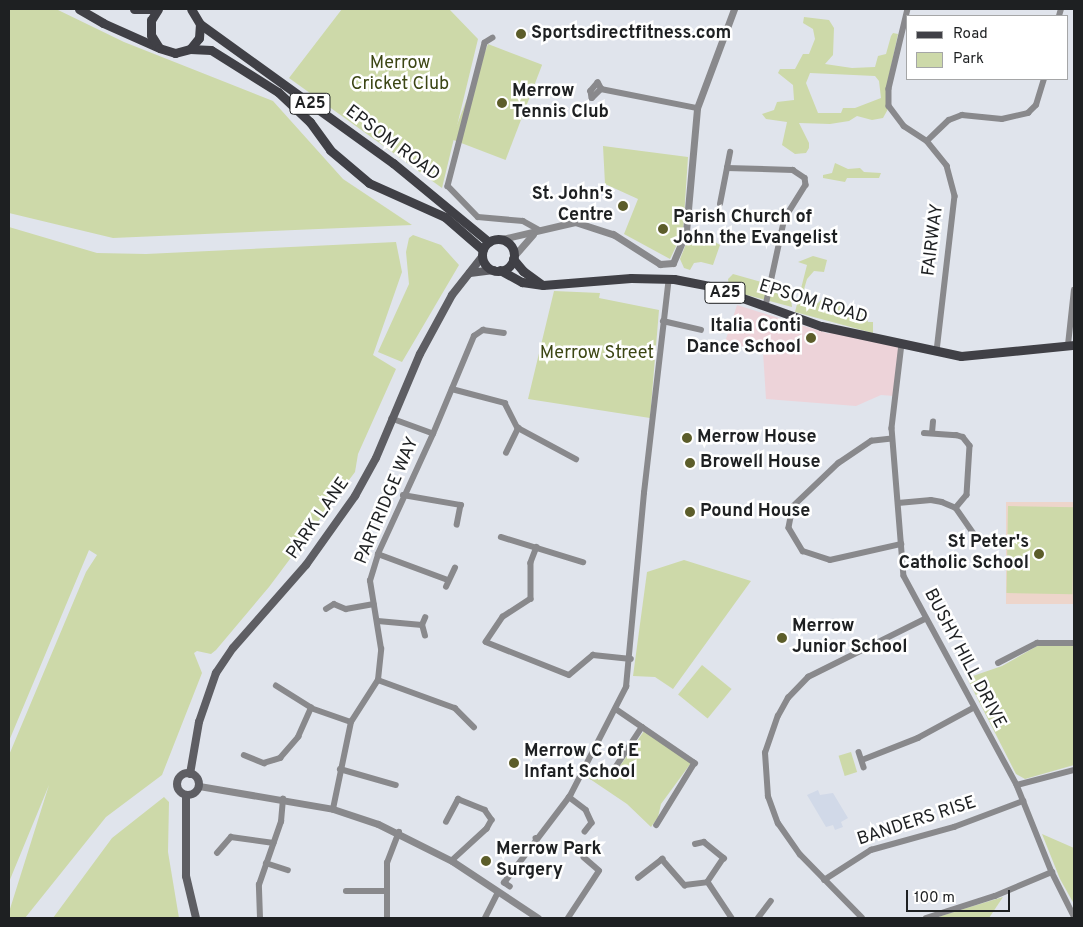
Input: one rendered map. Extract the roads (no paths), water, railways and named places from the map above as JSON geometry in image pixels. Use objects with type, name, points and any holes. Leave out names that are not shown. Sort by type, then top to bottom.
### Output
[{"type":"main road","points":[[80,9],[103,23],[159,48]]},
{"type":"main road","points":[[134,9],[154,9]]},
{"type":"main road","points":[[158,9],[150,28],[159,48]]},
{"type":"main road","name":"EPSOM ROAD","points":[[191,9],[199,17],[393,163],[489,242]]},
{"type":"main road","points":[[190,49],[199,38],[199,17]]},
{"type":"main road","name":"EPSOM ROAD","points":[[159,48],[175,53],[190,49],[211,50],[278,92],[310,122],[330,150],[369,183],[445,217],[483,254]]},
{"type":"main road","points":[[497,270],[486,265],[483,254],[489,242],[502,239],[511,245],[514,257],[523,271],[543,285]]},
{"type":"main road","name":"PARK LANE","points":[[190,774],[199,722],[216,673],[233,648],[334,529],[376,458],[420,354],[452,295],[483,254]]},
{"type":"main road","points":[[470,273],[508,267],[514,257]]},
{"type":"main road","name":"EPSOM ROAD","points":[[497,270],[522,282],[543,285],[669,278],[709,286],[821,326],[962,356],[982,356],[1071,345]]},
{"type":"main road","points":[[183,774],[190,774],[196,777],[199,786],[196,792],[186,795],[178,790],[177,783],[183,774]]},
{"type":"main road","points":[[186,795],[186,876],[196,918]]},
{"type":"street","points":[[502,239],[575,222],[598,227],[660,264],[673,263],[686,232],[697,108],[734,9]]},
{"type":"street","name":"FAIRWAY","points":[[906,18],[888,98],[892,113],[904,126],[928,141],[947,166],[955,196],[937,351]]},
{"type":"street","points":[[493,38],[485,42],[448,186],[478,217],[523,221],[536,232]]},
{"type":"street","points":[[928,141],[949,120],[962,115],[1002,118],[1028,113],[1036,105],[1044,80]]},
{"type":"street","points":[[602,89],[697,108]]},
{"type":"street","points":[[720,204],[730,152]]},
{"type":"street","points":[[727,168],[793,170],[805,178],[806,185],[785,218],[766,306]]},
{"type":"street","points":[[514,257],[536,232]]},
{"type":"street","points":[[510,887],[504,883],[568,797],[626,687],[631,659],[644,493],[669,278]]},
{"type":"street","points":[[1071,345],[1074,290]]},
{"type":"street","points":[[663,321],[701,330]]},
{"type":"street","name":"PARTRIDGE WAY","points":[[332,809],[351,722],[378,680],[381,649],[378,621],[370,581],[378,554],[403,495],[433,434],[474,336],[483,330],[504,333]]},
{"type":"street","name":"BUSHY HILL DRIVE","points":[[902,344],[894,396],[892,439],[904,576],[924,619],[1017,785],[1022,801],[1072,916]]},
{"type":"street","points":[[452,389],[505,403],[518,428],[576,460]]},
{"type":"street","name":"PARTRIDGE WAY","points":[[392,419],[433,434]]},
{"type":"street","points":[[932,433],[933,422]]},
{"type":"street","points":[[506,453],[518,428]]},
{"type":"street","points":[[924,433],[956,434],[963,437],[970,446],[967,495],[956,508]]},
{"type":"street","points":[[892,439],[872,441],[839,463],[793,507],[789,528],[803,551],[830,560],[901,544]]},
{"type":"street","points":[[403,495],[461,505],[457,525]]},
{"type":"street","points":[[898,503],[931,500],[956,508],[973,535],[983,541],[996,541]]},
{"type":"street","points":[[500,537],[583,562]]},
{"type":"street","points":[[537,547],[531,563],[531,600],[503,617],[486,642],[570,675],[593,655],[631,659]]},
{"type":"street","points":[[378,554],[447,584],[455,568]]},
{"type":"street","points":[[326,609],[334,604],[346,609],[374,604]]},
{"type":"street","points":[[425,618],[422,626],[425,636]]},
{"type":"street","points":[[862,918],[824,880],[786,836],[771,808],[765,777],[765,753],[773,727],[788,698],[808,677],[924,619]]},
{"type":"street","points":[[378,621],[422,626]]},
{"type":"street","points":[[998,663],[1037,643],[1074,643]]},
{"type":"street","points":[[378,680],[454,708],[474,726]]},
{"type":"street","points":[[276,686],[311,708],[351,722]]},
{"type":"street","points":[[244,755],[264,763],[280,758],[298,737],[311,708]]},
{"type":"street","points":[[616,708],[695,763],[670,799],[657,825]]},
{"type":"street","points":[[862,760],[918,738],[973,708]]},
{"type":"street","points":[[611,774],[642,727]]},
{"type":"street","points":[[859,752],[864,767]]},
{"type":"street","points":[[340,769],[396,785]]},
{"type":"street","points":[[1017,785],[1074,770]]},
{"type":"street","points":[[199,786],[332,809],[399,832],[452,861],[538,918]]},
{"type":"street","points":[[568,797],[586,810],[592,823],[597,828]]},
{"type":"street","points":[[260,918],[259,886],[281,822],[282,799]]},
{"type":"street","points":[[446,822],[458,799],[485,810],[492,820],[487,829],[452,861]]},
{"type":"street","name":"BANDERS RISE","points":[[824,880],[871,850],[954,827],[1022,801]]},
{"type":"street","points":[[585,832],[592,823]]},
{"type":"street","points":[[387,918],[387,863],[399,832]]},
{"type":"street","points":[[217,853],[231,837],[274,843]]},
{"type":"street","points":[[536,838],[539,851]]},
{"type":"street","points":[[638,878],[662,859],[685,885],[708,882],[724,858],[704,842],[695,844]]},
{"type":"street","points":[[568,918],[599,871],[584,858]]},
{"type":"street","points":[[266,863],[288,870]]},
{"type":"street","points":[[926,918],[995,896],[1052,872]]},
{"type":"street","points":[[708,882],[732,918]]},
{"type":"street","points":[[346,891],[386,891]]},
{"type":"street","points":[[485,918],[498,893]]},
{"type":"street","points":[[758,918],[771,901]]},
{"type":"place","name":"Sportsdirectfitness.com","points":[[521,34]]},
{"type":"place","name":"Merrow Tennis Club","points":[[502,103]]},
{"type":"place","name":"St. John's Centre","points":[[623,206]]},
{"type":"place","name":"Parish Church of John the Evangelist","points":[[663,229]]},
{"type":"place","name":"Italia Conti Dance School","points":[[811,338]]},
{"type":"place","name":"Merrow House","points":[[687,438]]},
{"type":"place","name":"Browell House","points":[[690,463]]},
{"type":"place","name":"Pound House","points":[[690,512]]},
{"type":"place","name":"St Peter's Catholic School","points":[[1039,554]]},
{"type":"place","name":"Merrow Junior School","points":[[782,638]]},
{"type":"place","name":"Merrow C of E Infant School","points":[[514,763]]},
{"type":"place","name":"Merrow Park Surgery","points":[[486,861]]},
{"type":"park label","name":"Merrow Cricket Club","points":[[400,75]]},
{"type":"park label","name":"Merrow Street","points":[[597,354]]}]
